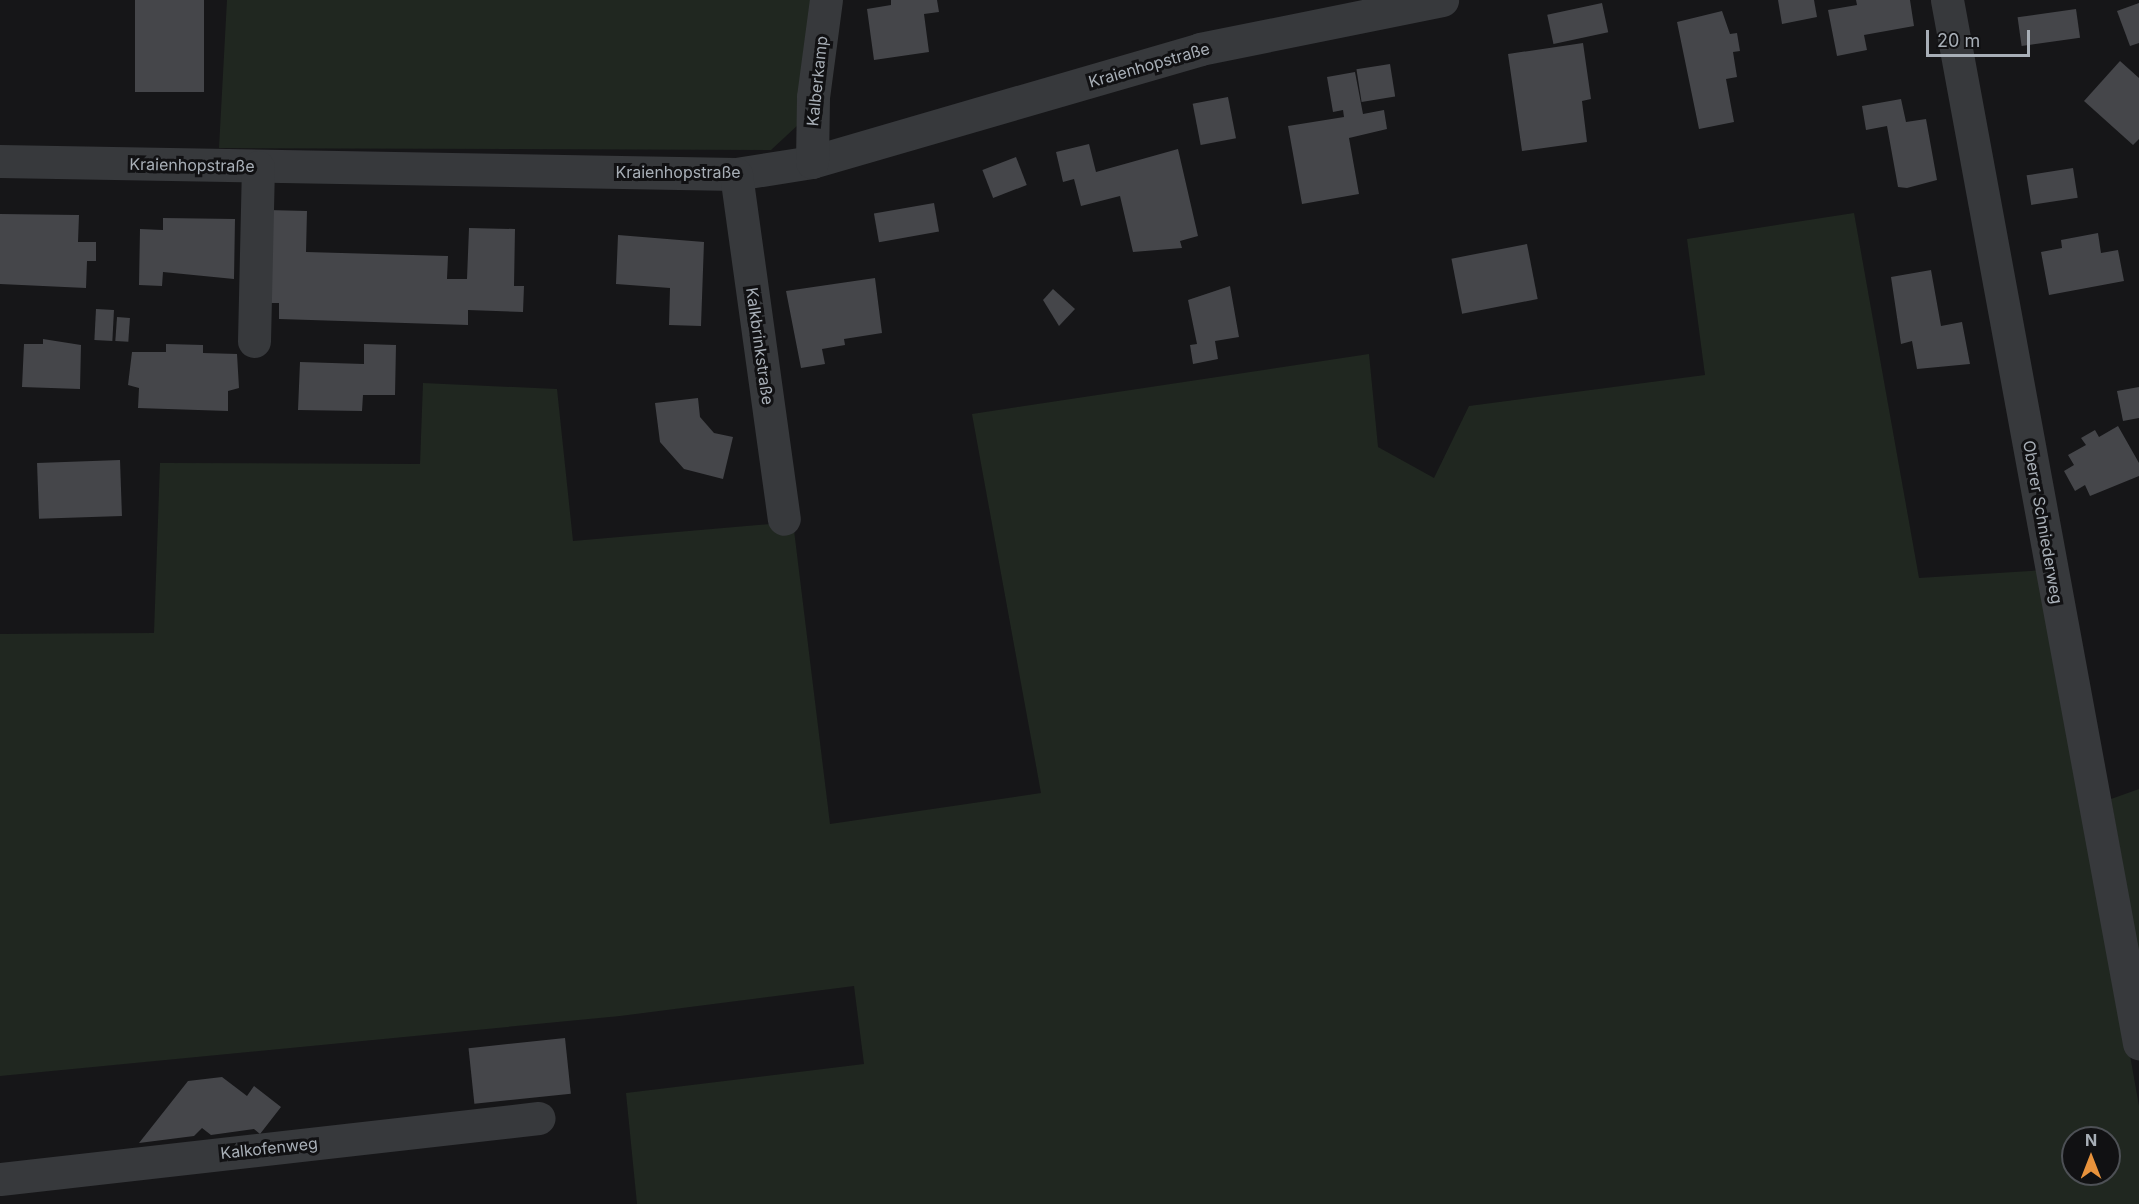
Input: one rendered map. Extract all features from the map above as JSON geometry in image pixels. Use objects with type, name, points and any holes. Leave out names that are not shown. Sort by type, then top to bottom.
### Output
[{"type":"street","name":"Kalberkamp","points":[[812,162],[813,97],[826,0]]},
{"type":"street","name":"Kraienhopstraße","points":[[0,160],[258,167],[736,174],[812,162],[1200,49],[1442,0]]},
{"type":"street","name":"Oberer Schniederweg","points":[[1947,0],[2139,1043]]},
{"type":"street","points":[[255,341],[258,167]]},
{"type":"street","name":"Kalkbrinkstraße","points":[[736,174],[784,519]]},
{"type":"street","name":"Kalkofenweg","points":[[0,1179],[539,1118]]},
{"type":"shaded area","points":[[227,0],[811,0],[799,124],[771,150],[219,148]]},
{"type":"shaded area","points":[[1854,213],[1919,578],[2044,570],[2139,1106],[2139,1204],[637,1204],[626,1093],[864,1064],[854,986],[620,1016],[0,1076],[0,634],[154,633],[160,463],[420,464],[423,383],[557,389],[573,541],[793,522],[830,824],[1041,793],[972,414],[1369,354],[1378,447],[1434,478],[1469,406],[1705,375],[1687,239]]},
{"type":"shaded area","points":[[2139,789],[2139,958],[2111,799]]},
{"type":"building","points":[[135,0],[204,0],[204,92],[135,92]]},
{"type":"building","points":[[891,0],[937,0],[939,12],[924,14],[929,52],[874,60],[867,9],[891,5]]},
{"type":"building","points":[[1778,0],[1814,0],[1817,17],[1782,24]]},
{"type":"building","points":[[1856,0],[1910,0],[1914,26],[1864,35],[1867,50],[1837,56],[1828,10],[1857,5]]},
{"type":"building","points":[[1602,3],[1608,32],[1553,44],[1547,15]]},
{"type":"building","points":[[2139,3],[2139,43],[2130,46],[2117,11]]},
{"type":"building","points":[[2076,9],[2080,38],[2022,46],[2018,17]]},
{"type":"building","points":[[1722,11],[1730,34],[1737,33],[1740,51],[1733,52],[1737,77],[1726,79],[1734,122],[1699,129],[1677,22]]},
{"type":"building","points":[[1583,43],[1591,99],[1582,101],[1587,142],[1522,151],[1508,54]]},
{"type":"building","points":[[2120,61],[2139,78],[2139,139],[2133,145],[2084,101]]},
{"type":"building","points":[[1390,64],[1395,97],[1362,102],[1356,69]]},
{"type":"building","points":[[1355,72],[1363,114],[1384,110],[1387,129],[1349,138],[1359,194],[1302,204],[1288,126],[1344,117],[1343,110],[1333,112],[1327,77]]},
{"type":"building","points":[[1228,97],[1236,138],[1201,145],[1193,104]]},
{"type":"building","points":[[1901,99],[1906,122],[1926,119],[1937,180],[1907,188],[1898,187],[1887,126],[1866,130],[1862,106]]},
{"type":"building","points":[[1089,144],[1096,172],[1178,149],[1198,236],[1180,241],[1182,248],[1133,252],[1120,196],[1081,206],[1074,179],[1063,182],[1056,152]]},
{"type":"building","points":[[1016,157],[1027,185],[993,198],[982,170]]},
{"type":"building","points":[[2073,168],[2078,198],[2031,205],[2027,175]]},
{"type":"building","points":[[934,203],[939,232],[879,242],[874,214]]},
{"type":"building","points":[[267,210],[307,211],[306,252],[448,256],[447,279],[467,279],[469,228],[515,229],[514,286],[524,286],[523,312],[468,310],[468,325],[279,319],[279,303],[264,303]]},
{"type":"building","points":[[0,214],[79,215],[78,242],[96,242],[96,261],[87,261],[86,288],[0,284]]},
{"type":"building","points":[[163,218],[235,219],[234,279],[163,272],[162,286],[139,285],[140,229],[163,230]]},
{"type":"building","points":[[2098,233],[2101,253],[2118,250],[2124,281],[2049,295],[2041,252],[2062,248],[2061,240]]},
{"type":"building","points":[[618,235],[704,242],[701,326],[669,325],[670,288],[616,284]]},
{"type":"building","points":[[1527,244],[1538,299],[1462,314],[1451,259]]},
{"type":"building","points":[[1931,270],[1941,326],[1962,322],[1970,364],[1917,369],[1912,341],[1901,344],[1891,277]]},
{"type":"building","points":[[875,278],[882,333],[844,339],[845,345],[822,349],[825,364],[801,368],[786,291]]},
{"type":"building","points":[[1230,286],[1239,337],[1215,341],[1218,359],[1193,364],[1190,345],[1197,344],[1188,300]]},
{"type":"building","points":[[1053,289],[1075,309],[1059,326],[1043,300]]},
{"type":"building","points":[[96,309],[114,310],[112,341],[94,340]]},
{"type":"building","points":[[117,317],[130,318],[128,342],[115,341]]},
{"type":"building","points":[[43,339],[81,345],[80,389],[22,387],[24,344],[43,344]]},
{"type":"building","points":[[166,344],[203,345],[203,353],[237,354],[239,388],[228,391],[228,411],[138,408],[139,388],[128,385],[132,352],[166,352]]},
{"type":"building","points":[[364,344],[396,345],[395,395],[363,395],[362,411],[298,410],[300,362],[364,364]]},
{"type":"building","points":[[2139,387],[2139,418],[2123,421],[2117,391]]},
{"type":"building","points":[[698,398],[700,417],[714,433],[733,437],[723,479],[684,469],[660,442],[655,403]]},
{"type":"building","points":[[2118,426],[2139,463],[2139,476],[2090,496],[2085,485],[2075,491],[2064,471],[2074,465],[2068,455],[2086,445],[2081,438],[2095,430],[2099,437]]},
{"type":"building","points":[[120,460],[122,516],[39,519],[37,463]]},
{"type":"building","points":[[565,1038],[571,1094],[474,1104],[469,1048]]},
{"type":"building","points":[[222,1077],[247,1096],[254,1086],[281,1107],[260,1134],[254,1129],[211,1135],[202,1128],[194,1136],[139,1143],[188,1081]]}]
